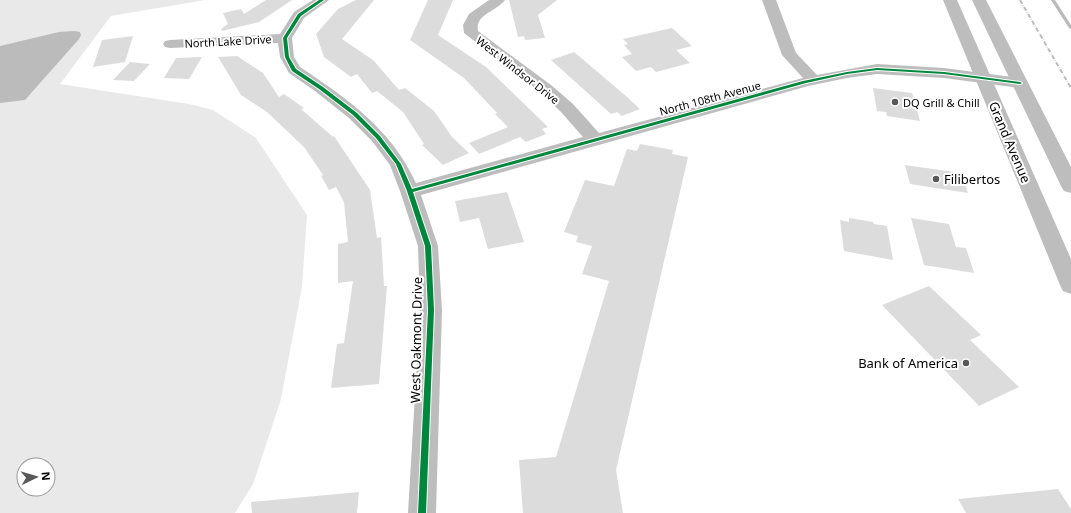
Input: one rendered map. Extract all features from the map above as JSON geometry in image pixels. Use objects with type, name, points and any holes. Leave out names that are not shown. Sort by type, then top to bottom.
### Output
[{"type":"highway","name":"Grand Avenue","points":[[950,0],[1071,285]]},
{"type":"highway","points":[[980,0],[1071,186]]},
{"type":"street","points":[[285,38],[299,15],[322,0]]},
{"type":"street","name":"West Windsor Drive","points":[[498,0],[474,17],[470,25],[471,33],[546,88],[567,108],[596,141]]},
{"type":"street","points":[[769,0],[789,55],[814,80]]},
{"type":"street","name":"North Lake Drive","points":[[170,44],[285,38]]},
{"type":"street","name":"West Oakmont Drive","points":[[285,38],[286,57],[294,70],[355,114],[378,137],[398,164],[410,191],[428,246],[431,310],[422,513]]},
{"type":"street","name":"North 108th Avenue","points":[[410,191],[814,80],[852,72],[877,68],[944,73],[1020,83]]},
{"type":"shaded area","points":[[0,0],[205,0],[111,16],[60,84],[189,104],[213,110],[256,138],[307,215],[302,287],[281,399],[253,484],[235,513],[0,513]]},
{"type":"shaded area","points":[[59,32],[80,32],[81,35],[79,39],[25,100],[0,103],[0,46]]},
{"type":"building","points":[[266,0],[292,0],[259,22],[222,31],[221,29],[228,24],[223,13],[241,9],[244,14]]},
{"type":"building","points":[[356,0],[374,0],[342,39],[373,60],[399,90],[405,88],[434,111],[452,137],[469,153],[443,165],[422,145],[424,144],[403,112],[377,91],[372,93],[357,74],[351,77],[324,57],[316,34],[338,9]]},
{"type":"building","points":[[428,0],[453,0],[438,35],[486,67],[548,127],[542,129],[546,134],[526,142],[520,137],[479,154],[469,143],[508,127],[464,78],[410,40]]},
{"type":"building","points":[[509,0],[557,0],[538,15],[545,38],[525,40],[524,36],[518,37]]},
{"type":"building","points":[[672,28],[692,46],[676,50],[690,63],[656,72],[651,67],[636,71],[622,57],[632,54],[624,45],[628,44],[623,39]]},
{"type":"building","points":[[133,36],[125,62],[93,67],[102,40]]},
{"type":"building","points":[[574,52],[640,109],[622,116],[617,112],[611,114],[551,60]]},
{"type":"building","points":[[237,56],[263,73],[279,97],[284,94],[304,108],[301,109],[333,137],[334,136],[370,190],[377,238],[381,237],[384,286],[387,286],[379,384],[331,388],[337,344],[344,343],[353,281],[338,283],[338,244],[348,242],[344,202],[336,187],[329,190],[321,176],[323,175],[304,147],[267,112],[241,95],[218,57]]},
{"type":"building","points":[[202,57],[189,79],[164,78],[176,58]]},
{"type":"building","points":[[130,62],[150,64],[134,81],[113,80]]},
{"type":"building","name":"DQ Grill & Chill","points":[[873,88],[912,93],[920,121],[887,116],[886,112],[877,111]]},
{"type":"building","points":[[640,144],[673,150],[672,154],[688,157],[616,470],[623,513],[523,513],[519,460],[556,457],[609,281],[582,274],[592,246],[576,242],[578,236],[564,232],[585,180],[614,186],[627,149],[637,151]]},
{"type":"building","name":"Filibertos","points":[[905,165],[961,173],[968,193],[910,184]]},
{"type":"building","points":[[507,192],[524,242],[488,249],[479,218],[460,222],[455,201]]},
{"type":"building","points":[[849,218],[887,226],[893,260],[844,251],[840,220],[849,222]]},
{"type":"building","points":[[911,218],[949,224],[956,247],[966,248],[974,273],[924,265]]},
{"type":"building","name":"Bank of America","points":[[929,286],[981,335],[970,340],[1019,387],[979,406],[882,305]]},
{"type":"building","points":[[1058,489],[1071,509],[1071,513],[966,513],[958,499]]},
{"type":"building","points":[[359,492],[357,513],[252,513],[251,502]]},
{"type":"waterway","points":[[1053,0],[1071,28]]},
{"type":"railway","points":[[1020,0],[1071,88]]},
{"type":"cycle path","points":[[322,0],[299,15],[285,38],[287,57],[294,70],[355,114],[378,137],[398,164],[410,191],[428,246],[431,310],[422,513]]},
{"type":"cycle path","points":[[410,191],[805,82],[847,73],[877,69],[944,73],[1020,83]]},
{"type":"place","name":"DQ Grill & Chill","points":[[895,102]]},
{"type":"place","name":"Filibertos","points":[[936,179]]},
{"type":"place","name":"Bank of America","points":[[966,363]]}]
